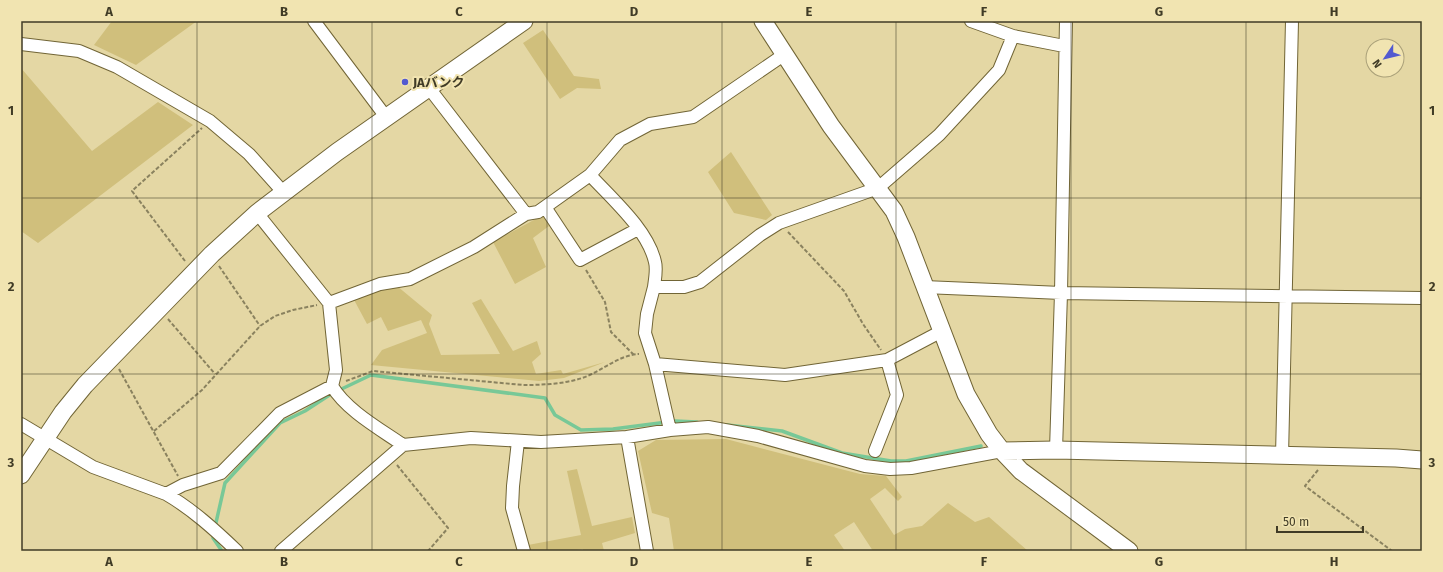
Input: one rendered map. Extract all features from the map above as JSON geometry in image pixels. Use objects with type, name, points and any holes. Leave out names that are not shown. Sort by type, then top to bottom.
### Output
[{"type":"street","points":[[314,21],[386,117]]},
{"type":"street","points":[[21,475],[63,412],[112,356],[160,310],[212,254],[257,213],[386,117],[524,21]]},
{"type":"street","points":[[763,21],[831,126],[894,211],[906,237],[924,287],[977,415],[1002,450],[1022,471],[1129,551]]},
{"type":"street","points":[[971,21],[1013,36],[1064,46]]},
{"type":"street","points":[[1056,450],[1061,293],[1064,46],[1066,21]]},
{"type":"street","points":[[1282,456],[1292,21]]},
{"type":"street","points":[[654,287],[684,286],[700,282],[779,222],[878,188],[939,135],[999,70],[1013,36]]},
{"type":"street","points":[[21,44],[61,48],[97,57],[210,121],[249,154],[284,193]]},
{"type":"street","points":[[329,303],[380,284],[410,280],[474,247],[526,214],[538,212],[545,207],[590,174],[620,140],[650,124],[693,117],[785,54]]},
{"type":"street","points":[[429,88],[526,214]]},
{"type":"street","points":[[590,174],[638,229],[652,251],[656,264],[654,287],[646,314],[645,333],[653,358],[669,423]]},
{"type":"street","points":[[545,207],[580,260],[638,229]]},
{"type":"street","points":[[257,213],[329,303],[336,370],[334,390],[347,405],[403,445]]},
{"type":"street","points":[[924,287],[1061,293],[1422,298]]},
{"type":"street","points":[[653,358],[785,375],[887,360],[942,331]]},
{"type":"street","points":[[875,451],[897,395],[887,360]]},
{"type":"street","points":[[166,494],[183,485],[221,473],[280,414],[334,390]]},
{"type":"street","points":[[281,551],[403,445],[471,438],[541,442],[627,437],[669,423],[708,427],[758,436],[865,466],[890,469],[911,468],[1002,450],[1396,458],[1422,460]]},
{"type":"street","points":[[21,424],[93,467],[166,494],[177,500],[237,551]]},
{"type":"street","points":[[627,437],[647,551]]},
{"type":"street","points":[[518,441],[512,508],[524,551]]},
{"type":"path","points":[[194,274],[132,191],[210,121]]},
{"type":"path","points":[[779,222],[844,291],[863,324],[887,360]]},
{"type":"path","points":[[212,254],[260,326]]},
{"type":"path","points":[[580,260],[605,302],[611,332],[633,354]]},
{"type":"path","points":[[154,432],[202,390],[260,326],[275,316],[293,310],[329,303]]},
{"type":"path","points":[[160,310],[215,374]]},
{"type":"path","points":[[334,390],[373,371],[523,385],[545,384],[582,378],[610,363],[633,354],[653,358]]},
{"type":"path","points":[[112,356],[183,485]]},
{"type":"path","points":[[390,456],[448,528],[428,551]]},
{"type":"path","points":[[1328,457],[1305,486],[1392,551]]},
{"type":"shaded area","points":[[112,21],[197,21],[136,65],[94,45]]},
{"type":"shaded area","points":[[543,30],[574,76],[599,79],[601,89],[577,88],[560,99],[523,43]]},
{"type":"shaded area","points":[[21,68],[92,151],[158,102],[193,125],[38,243],[21,231]]},
{"type":"shaded area","points":[[731,152],[772,215],[766,220],[734,213],[708,172]]},
{"type":"shaded area","points":[[543,215],[549,226],[533,238],[546,267],[515,284],[493,242]]},
{"type":"shaded area","points":[[397,286],[432,315],[429,324],[441,355],[500,354],[472,303],[481,299],[513,351],[537,341],[541,354],[532,362],[536,374],[561,370],[563,374],[605,362],[564,378],[539,381],[371,365],[382,350],[427,333],[421,320],[388,331],[381,317],[367,324],[353,298]]},
{"type":"shaded area","points":[[726,439],[860,474],[886,476],[902,497],[898,501],[885,488],[870,499],[894,535],[905,529],[922,526],[948,503],[975,522],[989,517],[1028,551],[873,551],[854,522],[834,535],[845,551],[674,551],[669,518],[652,513],[638,451],[656,440]]},
{"type":"shaded area","points":[[577,469],[592,526],[632,517],[635,533],[602,543],[604,551],[583,551],[583,549],[571,551],[531,551],[528,545],[581,535],[567,471]]},
{"type":"waterway","points":[[215,527],[225,483],[280,423],[305,411],[331,394],[371,375],[545,398],[555,415],[581,430],[613,429],[675,421],[697,422]]},
{"type":"waterway","points":[[727,425],[782,431],[842,453],[891,461],[906,461],[981,446]]},
{"type":"waterway","points":[[214,533],[213,538],[222,551]]},
{"type":"place","name":"JAバンク","points":[[405,82]]}]
